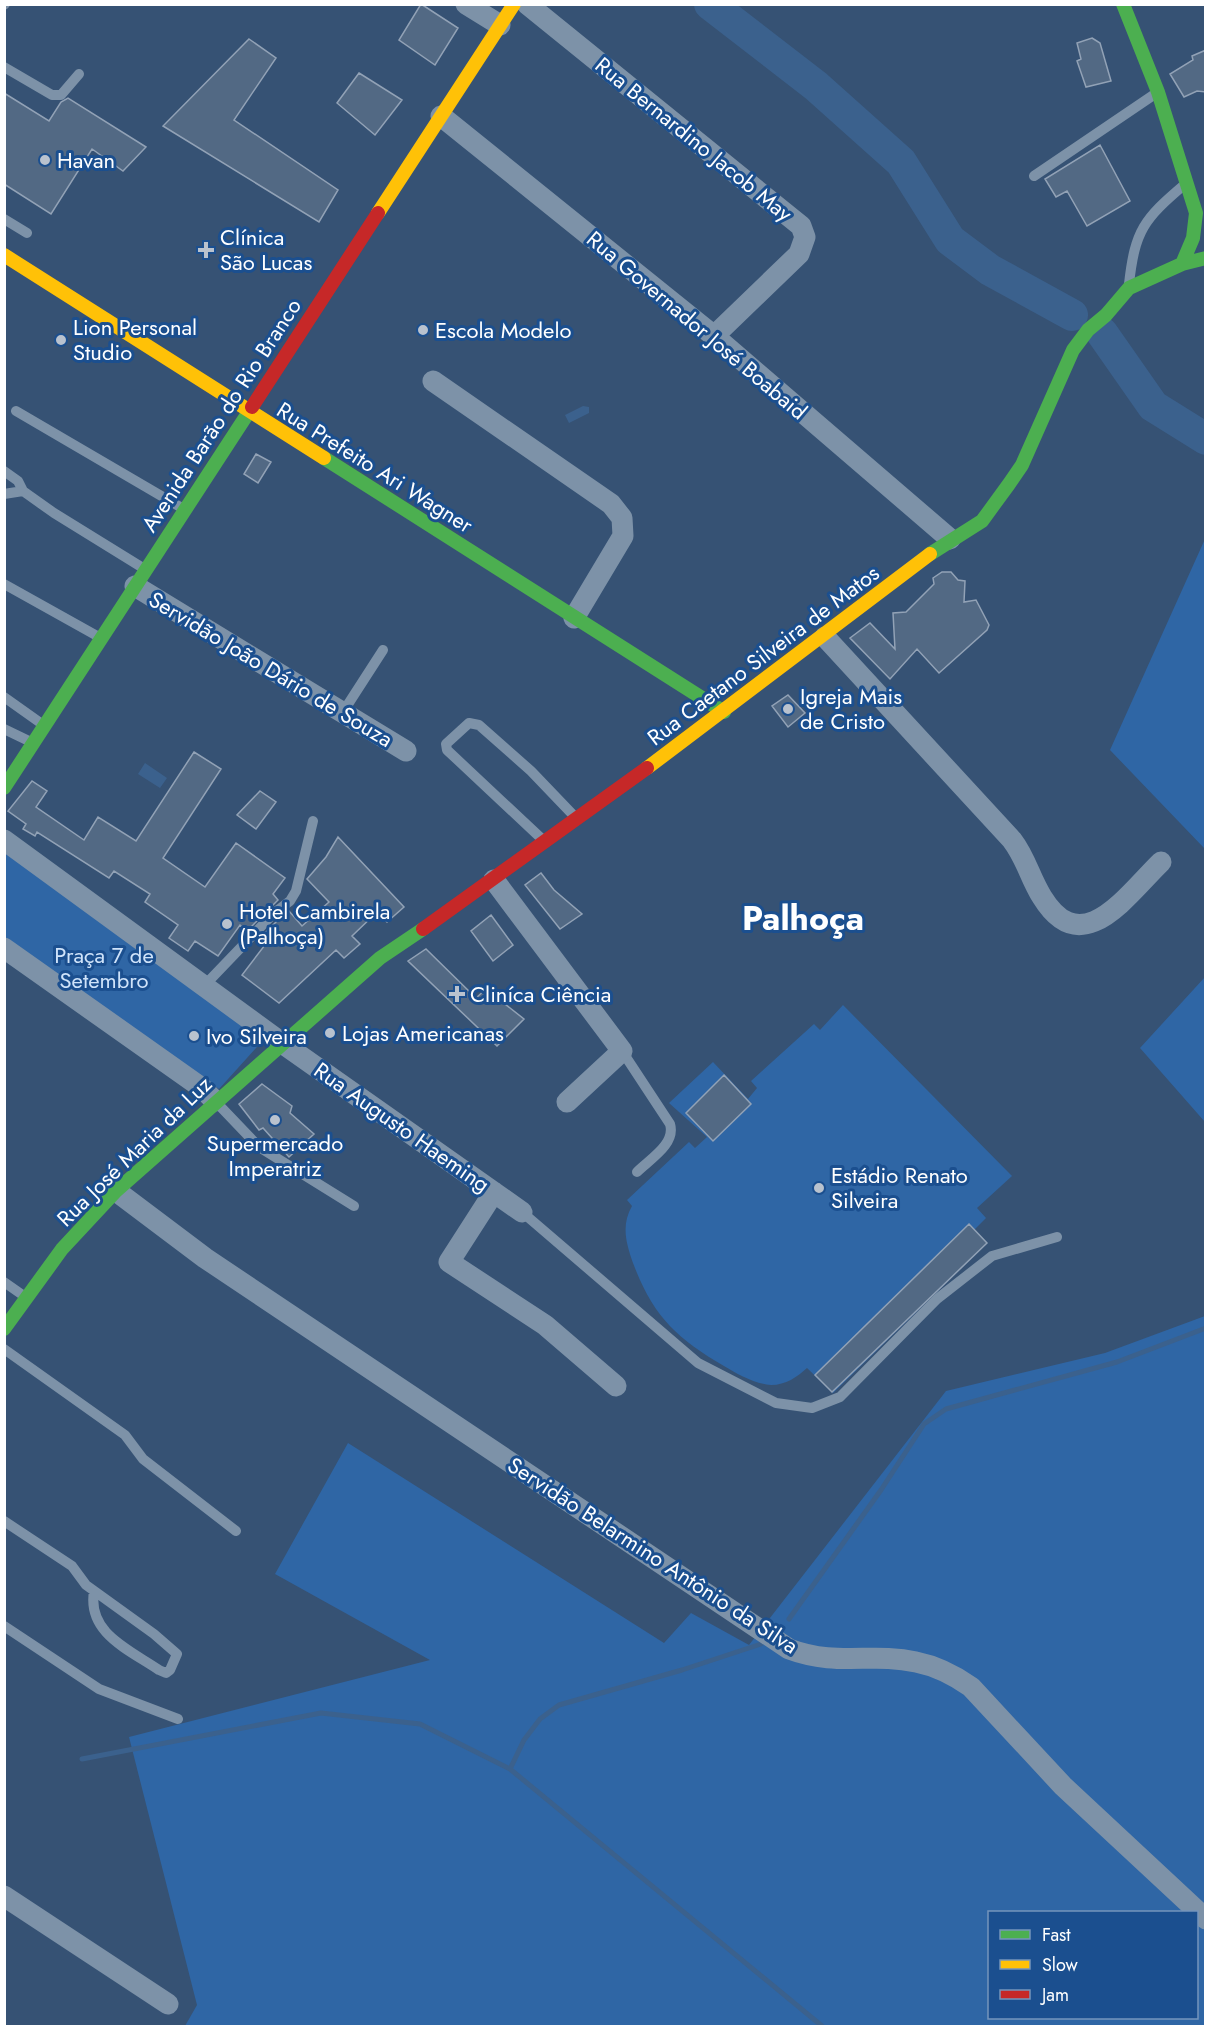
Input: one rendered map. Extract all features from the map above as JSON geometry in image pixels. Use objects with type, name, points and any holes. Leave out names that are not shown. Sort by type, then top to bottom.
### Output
[{"type":"main road","name":"Avenida Barão do Rio Branco","points":[[6,783],[514,4]]},
{"type":"main road","points":[[1123,4],[1158,92],[1186,183],[1201,218],[1182,264]]},
{"type":"main road","name":"Rua Prefeito Ari Wagner","points":[[4,255],[724,712]]},
{"type":"main road","name":"Rua Caetano Silveira de Matos","points":[[282,1043],[380,958],[494,880],[724,712],[825,637],[950,539],[982,521],[998,502],[1022,465],[1073,350],[1129,288],[1182,264],[1206,258]]},
{"type":"main road","name":"Rua José Maria da Luz","points":[[4,1329],[62,1249],[116,1191],[282,1043]]},
{"type":"street","points":[[466,4],[500,26]]},
{"type":"street","name":"Rua Bernardino Jacob May","points":[[527,4],[801,226],[805,237],[799,254],[714,336]]},
{"type":"street","name":"Rua Governador José Boabaid","points":[[441,116],[714,336],[950,539]]},
{"type":"street","points":[[433,381],[612,504],[622,518],[623,536],[574,618]]},
{"type":"street","name":"Servidão João Dário de Souza","points":[[140,578],[406,751]]},
{"type":"street","points":[[825,637],[1012,840],[1023,855],[1041,895],[1056,917],[1072,925],[1083,927],[1097,922],[1161,862]]},
{"type":"street","points":[[4,840],[282,1043]]},
{"type":"street","points":[[494,880],[622,1051],[567,1102]]},
{"type":"street","points":[[4,948],[202,1088],[215,1101]]},
{"type":"street","name":"Rua Augusto Haeming","points":[[282,1043],[522,1212]]},
{"type":"street","name":"Servidão Belarmino Antônio da Silva","points":[[116,1191],[205,1258],[789,1649],[812,1658],[916,1662],[955,1676],[971,1687],[1063,1786],[1197,1911]]},
{"type":"street","points":[[494,1192],[449,1262],[545,1325],[616,1386]]},
{"type":"street","points":[[4,1896],[168,2004]]},
{"type":"lane","points":[[4,67],[52,95],[61,94],[79,74]]},
{"type":"lane","points":[[1034,176],[1158,92]]},
{"type":"lane","points":[[1129,288],[1137,239],[1150,214],[1186,183]]},
{"type":"lane","points":[[4,219],[27,233]]},
{"type":"lane","points":[[16,411],[185,509]]},
{"type":"lane","points":[[4,471],[18,481],[23,491],[140,578]]},
{"type":"lane","points":[[4,494],[23,491]]},
{"type":"lane","points":[[4,584],[101,638]]},
{"type":"lane","points":[[343,712],[382,650]]},
{"type":"lane","points":[[4,697],[45,726]]},
{"type":"lane","points":[[545,843],[447,750],[446,744],[469,723],[479,725],[531,771],[577,819]]},
{"type":"lane","points":[[4,729],[33,743]]},
{"type":"lane","points":[[204,986],[274,913],[290,901],[297,891],[313,821]]},
{"type":"lane","points":[[622,1051],[670,1124],[672,1133],[669,1141],[637,1172]]},
{"type":"lane","points":[[215,1101],[259,1147],[354,1206]]},
{"type":"lane","points":[[522,1212],[698,1363],[776,1403],[812,1408],[840,1397],[937,1299],[992,1256],[1057,1237]]},
{"type":"lane","points":[[4,1282],[27,1298]]},
{"type":"lane","points":[[4,1348],[125,1435],[143,1459],[236,1531]]},
{"type":"lane","points":[[4,1521],[72,1566],[94,1591],[177,1654],[170,1670],[166,1673],[159,1670],[102,1629],[92,1605],[94,1591]]},
{"type":"lane","points":[[4,1626],[99,1689],[178,1719]]},
{"type":"green space","points":[[1205,539],[1206,849],[1110,750]]},
{"type":"green space","name":"Praça 7 de Setembro","points":[[5,852],[266,1037],[219,1089],[5,942]]},
{"type":"green space","points":[[1205,977],[1205,1122],[1140,1048]]},
{"type":"green space","name":"Estádio Renato Silveira","points":[[843,1005],[1012,1176],[977,1208],[986,1218],[974,1230],[987,1243],[833,1393],[807,1368],[786,1382],[776,1385],[765,1384],[735,1372],[692,1346],[668,1324],[649,1298],[630,1256],[626,1227],[632,1206],[627,1200],[689,1142],[695,1148],[707,1137],[669,1103],[713,1062],[748,1099],[757,1088],[751,1081],[814,1024],[820,1030]]},
{"type":"green space","points":[[1205,1316],[1205,2026],[185,2026],[197,2005],[129,1737],[430,1660],[275,1574],[348,1443],[664,1643],[691,1613],[749,1645],[946,1391],[1105,1353]]},
{"type":"shaded area","points":[[583,406],[589,407],[589,413],[569,423],[565,415]]},
{"type":"shaded area","points":[[145,763],[167,778],[160,788],[138,774]]},
{"type":"building","points":[[421,4],[458,28],[435,65],[399,40]]},
{"type":"building","points":[[1092,38],[1100,43],[1111,81],[1086,87],[1077,61],[1081,59],[1077,43]]},
{"type":"building","points":[[249,39],[276,58],[234,120],[338,190],[319,222],[163,126]]},
{"type":"building","points":[[1206,50],[1206,92],[1197,91],[1184,97],[1170,74],[1193,60],[1192,56]]},
{"type":"building","points":[[359,73],[402,100],[375,135],[337,103]]},
{"type":"building","name":"Havan","points":[[4,93],[49,121],[61,102],[68,98],[146,147],[123,171],[92,149],[51,214],[4,184]]},
{"type":"building","points":[[1100,145],[1130,201],[1087,226],[1067,191],[1056,197],[1045,179]]},
{"type":"building","points":[[256,454],[271,462],[258,483],[244,474]]},
{"type":"building","points":[[942,572],[951,572],[958,580],[965,581],[964,602],[976,600],[989,625],[987,630],[939,673],[917,649],[890,679],[850,638],[870,623],[895,649],[893,613],[906,612],[934,584],[933,578]]},
{"type":"building","name":"Igreja Mais de Cristo","points":[[788,695],[805,713],[788,727],[772,706]]},
{"type":"building","points":[[194,752],[221,769],[163,858],[205,887],[236,843],[285,878],[273,894],[278,900],[247,931],[240,925],[218,956],[195,941],[188,951],[169,938],[178,925],[145,902],[150,894],[114,871],[109,878],[37,832],[35,836],[23,829],[26,824],[8,811],[32,781],[47,791],[36,807],[84,840],[98,817],[136,841]]},
{"type":"building","points":[[260,791],[276,802],[256,829],[237,815]]},
{"type":"building","points":[[338,837],[404,907],[387,922],[377,912],[352,936],[360,944],[344,958],[336,950],[279,1003],[242,975],[265,945],[258,940],[279,919],[289,911],[302,926],[329,902],[307,879],[326,857]]},
{"type":"building","points":[[541,873],[554,890],[582,914],[560,929],[525,885]]},
{"type":"building","points":[[491,915],[513,945],[493,961],[471,931]]},
{"type":"building","name":"Cliníca Ciência","points":[[426,949],[476,998],[486,989],[524,1019],[497,1046],[408,961]]},
{"type":"building","points":[[724,1075],[751,1104],[713,1141],[686,1113]]},
{"type":"building","name":"Supermercado Imperatriz","points":[[262,1084],[292,1106],[290,1113],[314,1134],[289,1157],[263,1128],[259,1130],[239,1104]]},
{"type":"building","points":[[969,1224],[987,1243],[832,1392],[815,1375]]},
{"type":"waterway","points":[[710,4],[816,86],[901,162],[950,240],[990,270],[1072,315]]},
{"type":"waterway","points":[[1102,333],[1153,406],[1206,439]]},
{"type":"waterway","points":[[789,1619],[881,1490],[924,1424],[946,1409],[1117,1362],[1206,1328]]},
{"type":"waterway","points":[[510,1769],[524,1740],[540,1719],[559,1705],[682,1670],[761,1644]]},
{"type":"waterway","points":[[82,1759],[321,1713],[420,1724],[510,1769],[822,2026]]},
{"type":"traffic: fast","points":[[1123,4],[1158,92],[1196,213],[1193,238],[1182,264]]},
{"type":"traffic: fast","points":[[930,554],[982,521],[1009,484],[1022,465],[1073,350],[1088,330],[1106,315],[1129,288],[1182,264],[1206,258]]},
{"type":"traffic: fast","points":[[4,788],[252,407]]},
{"type":"traffic: fast","points":[[324,458],[724,712]]},
{"type":"traffic: fast","points":[[4,1329],[62,1249],[116,1191],[380,958],[423,929]]},
{"type":"traffic: slow","points":[[378,213],[514,4]]},
{"type":"traffic: slow","points":[[4,255],[324,458]]},
{"type":"traffic: slow","points":[[647,768],[930,554]]},
{"type":"traffic: jam","points":[[252,407],[378,213]]},
{"type":"traffic: jam","points":[[423,929],[647,768]]},
{"type":"place","name":"Havan","points":[[45,160]]},
{"type":"place","name":"Clínica São Lucas","points":[[206,250]]},
{"type":"place","name":"Escola Modelo","points":[[423,330]]},
{"type":"place","name":"Lion Personal Studio","points":[[61,340]]},
{"type":"place","name":"Igreja Mais de Cristo","points":[[788,709]]},
{"type":"place","name":"Hotel Cambirela (Palhoça)","points":[[227,924]]},
{"type":"place","name":"Cliníca Ciência","points":[[457,994]]},
{"type":"place","name":"Lojas Americanas","points":[[330,1033]]},
{"type":"place","name":"Ivo Silveira","points":[[194,1036]]},
{"type":"place","name":"Supermercado Imperatriz","points":[[275,1120]]},
{"type":"place","name":"Estádio Renato Silveira","points":[[819,1188]]},
{"type":"district","name":"Palhoça","points":[[803,918]]}]
